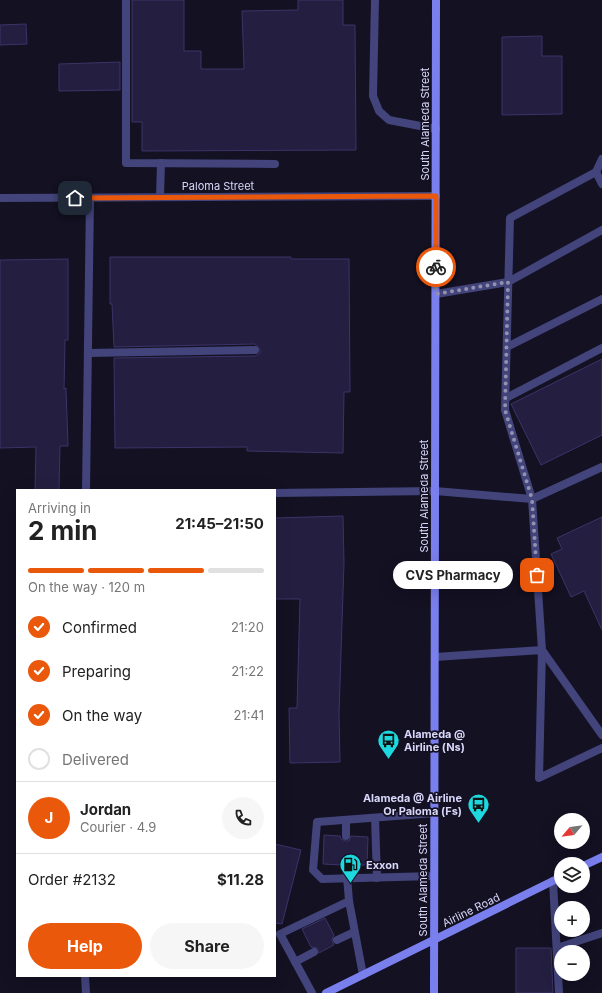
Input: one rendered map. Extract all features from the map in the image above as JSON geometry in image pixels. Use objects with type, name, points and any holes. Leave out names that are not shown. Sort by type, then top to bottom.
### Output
[{"type":"main road","name":"South Alameda Street","points":[[434,993],[436,0]]},
{"type":"main road","points":[[590,863],[602,857]]},
{"type":"main road","name":"Airline Road","points":[[326,993],[554,880]]},
{"type":"street","points":[[126,0],[126,163],[275,164]]},
{"type":"street","points":[[375,0],[373,96],[379,111],[389,120],[436,129]]},
{"type":"street","points":[[602,159],[596,172],[510,218],[505,410],[532,499],[542,650],[539,778],[602,748]]},
{"type":"street","points":[[160,197],[161,163]]},
{"type":"street","points":[[596,172],[602,184]]},
{"type":"street","name":"Paloma Street","points":[[0,198],[436,196]]},
{"type":"street","points":[[86,489],[90,198]]},
{"type":"street","points":[[436,294],[508,282],[602,230]]},
{"type":"street","points":[[506,347],[602,299]]},
{"type":"street","points":[[506,398],[602,348]]},
{"type":"street","points":[[88,353],[255,350]]},
{"type":"street","points":[[276,493],[435,491],[532,499],[602,467]]},
{"type":"street","points":[[435,656],[542,650]]},
{"type":"street","points":[[542,650],[602,735]]},
{"type":"street","points":[[434,813],[317,822],[313,870],[322,880],[434,876]]},
{"type":"street","points":[[375,818],[377,878]]},
{"type":"street","points":[[346,820],[346,836]]},
{"type":"street","points":[[346,865],[349,901],[363,975]]},
{"type":"street","points":[[557,893],[557,945]]},
{"type":"street","points":[[312,993],[280,934],[349,901]]},
{"type":"street","points":[[337,940],[354,932]]},
{"type":"street","points":[[566,945],[602,933]]},
{"type":"street","points":[[295,962],[314,952]]},
{"type":"street","points":[[85,977],[86,993]]},
{"type":"street","points":[[557,981],[557,992]]},
{"type":"building","points":[[132,0],[184,0],[184,51],[201,51],[201,69],[244,69],[242,11],[298,10],[298,0],[343,0],[343,25],[355,25],[356,150],[142,151],[142,122],[132,122]]},
{"type":"building","points":[[26,24],[27,44],[0,45],[0,25]]},
{"type":"building","points":[[542,36],[542,56],[562,56],[562,114],[502,115],[502,37]]},
{"type":"building","points":[[120,62],[120,90],[59,91],[59,64]]},
{"type":"building","points":[[110,257],[291,257],[291,259],[349,259],[350,392],[344,392],[343,453],[247,451],[247,447],[115,448],[114,358],[255,356],[260,353],[260,350],[255,344],[114,347],[112,304],[110,304]]},
{"type":"building","points":[[68,259],[68,340],[65,340],[64,389],[66,388],[68,446],[60,446],[59,489],[35,489],[36,447],[0,448],[0,260]]},
{"type":"building","points":[[602,359],[602,435],[541,465],[511,404]]},
{"type":"building","points":[[343,516],[344,563],[339,713],[340,762],[290,763],[289,708],[297,708],[300,599],[276,599],[276,518]]},
{"type":"building","points":[[602,517],[602,630],[584,591],[571,597],[551,554],[562,549],[557,538]]},
{"type":"building","points":[[324,835],[340,836],[341,839],[346,841],[349,841],[351,836],[368,837],[367,865],[352,865],[346,860],[343,861],[341,865],[323,864]]},
{"type":"building","points":[[276,844],[301,850],[282,924],[276,923]]},
{"type":"building","points":[[325,918],[334,935],[332,940],[334,945],[319,953],[317,948],[311,947],[302,929]]},
{"type":"building","points":[[516,948],[551,948],[553,993],[516,993]]},
{"type":"way so far","points":[[436,267],[436,294],[508,282],[505,410],[532,499],[537,575]]},
{"type":"place","name":"CVS Pharmacy","points":[[537,575]]},
{"type":"place","name":"Alameda @ Airline (Ns)","points":[[389,760]]},
{"type":"place","name":"Alameda @ Airline Or Paloma (Fs)","points":[[478,824]]},
{"type":"place","name":"Exxon","points":[[350,884]]},
{"type":"route","points":[[75,198],[436,196],[436,267]]}]
